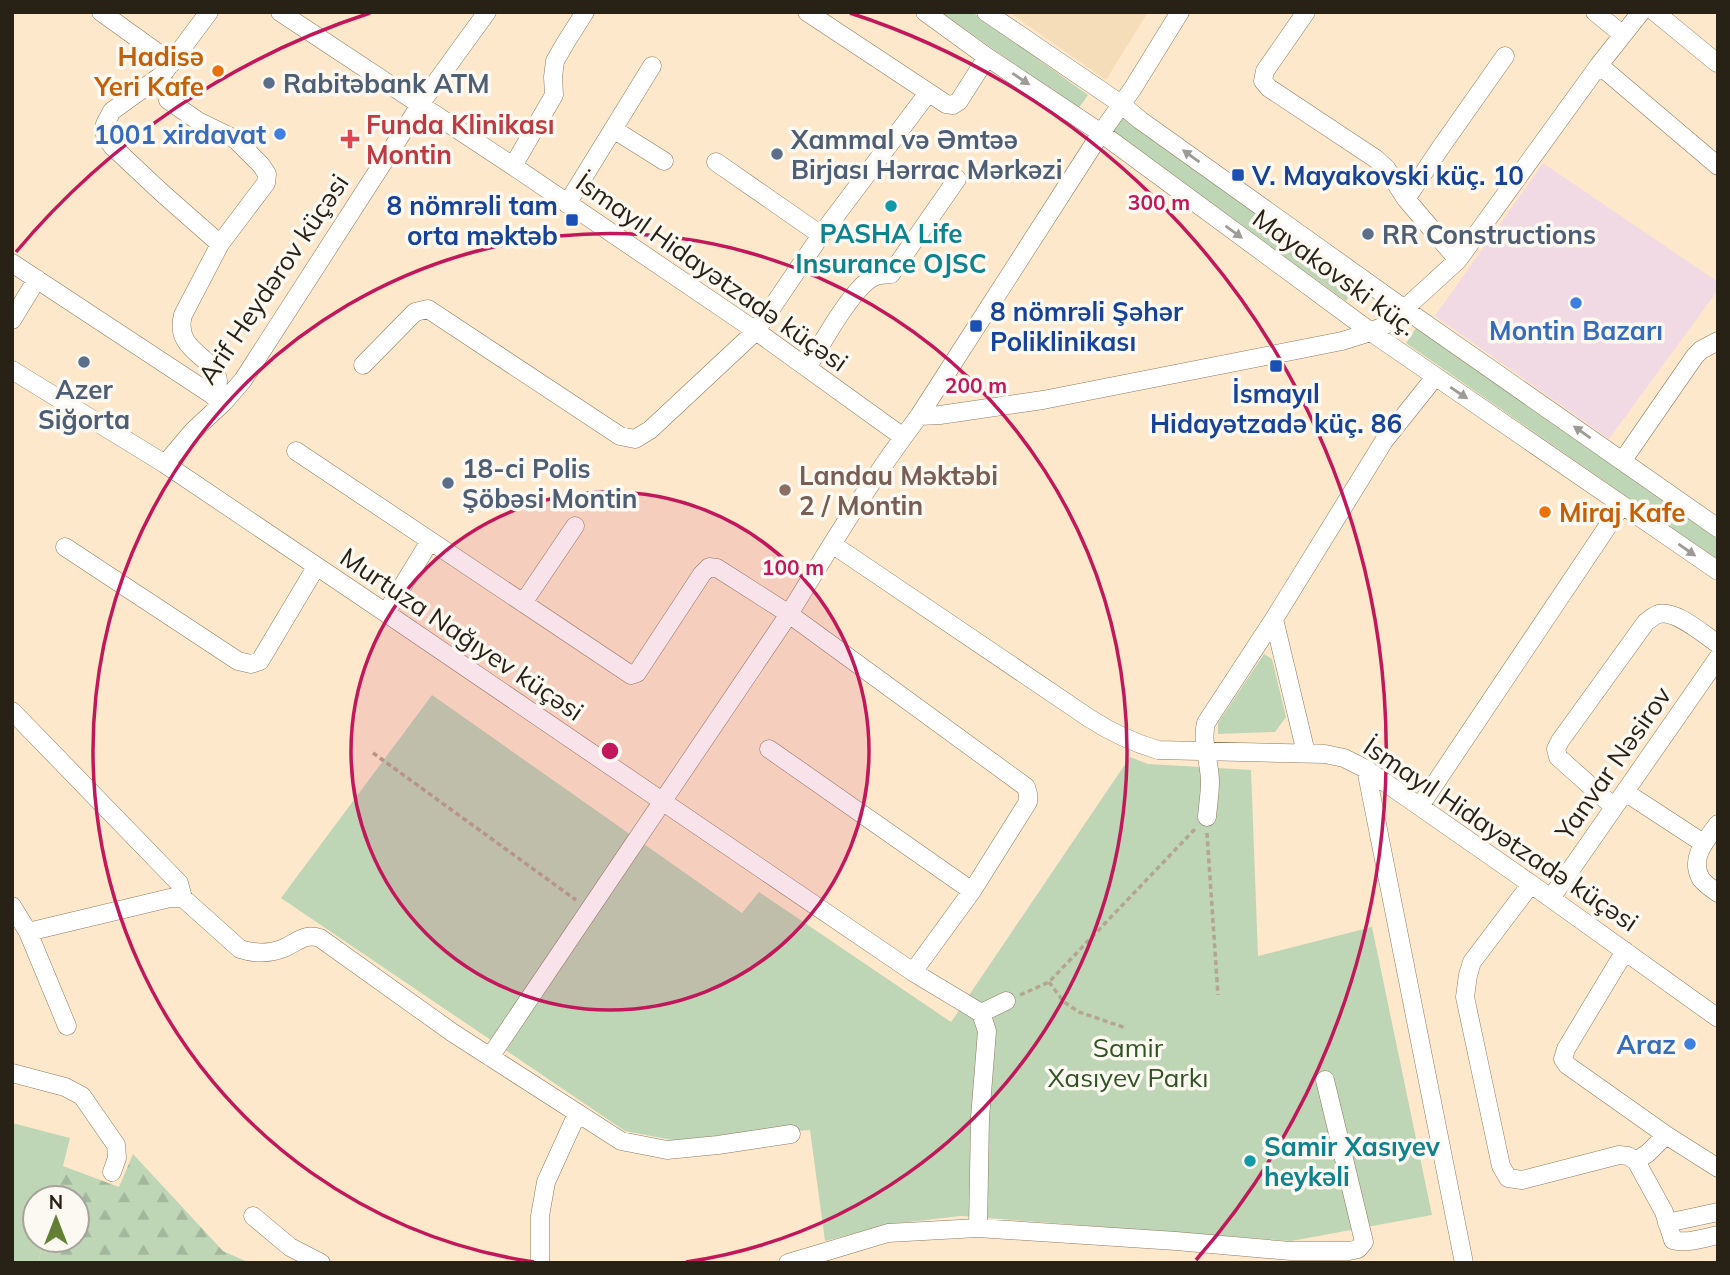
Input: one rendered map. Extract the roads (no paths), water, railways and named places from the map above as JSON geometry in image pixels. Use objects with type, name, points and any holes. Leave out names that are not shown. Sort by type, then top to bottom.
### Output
[{"type":"street","points":[[101,12],[167,69],[168,100],[198,121],[235,139],[267,174],[266,183],[220,244],[180,324],[182,336],[215,372],[219,400]]},
{"type":"street","points":[[209,12],[167,69],[112,111],[105,124],[105,135],[112,146],[160,192],[220,244]]},
{"type":"street","name":"İsmayıl Hidayətzadə küçəsi","points":[[280,12],[756,331],[904,437]]},
{"type":"street","name":"Arif Heydərov küçəsi","points":[[165,464],[219,400],[243,380],[420,105],[487,12]]},
{"type":"street","points":[[513,166],[554,95],[555,61],[585,12]]},
{"type":"street","points":[[807,12],[946,104],[953,105],[959,101],[987,57]]},
{"type":"street","name":"Mayakovski küç.","points":[[925,12],[1101,133],[1371,332],[1718,571]]},
{"type":"street","name":"Mayakovski küç.","points":[[986,12],[1121,104],[1406,310],[1718,528]]},
{"type":"street","points":[[490,1057],[789,614],[1180,12]]},
{"type":"street","points":[[1306,12],[1265,71],[1264,81],[1269,88],[1386,168],[1406,199],[1458,260]]},
{"type":"street","points":[[1595,12],[1623,35]]},
{"type":"street","points":[[919,416],[1043,400],[1342,341],[1389,323],[1458,260],[1599,65],[1641,12]]},
{"type":"street","points":[[1655,12],[1717,63]]},
{"type":"street","points":[[1406,199],[1505,56]]},
{"type":"street","points":[[1599,65],[1718,166]]},
{"type":"street","points":[[567,204],[652,66]]},
{"type":"street","points":[[363,365],[415,312],[428,309],[620,436],[635,439],[650,430],[756,331],[821,235],[928,93]]},
{"type":"street","points":[[613,130],[664,160]]},
{"type":"street","points":[[716,162],[821,235]]},
{"type":"street","points":[[807,368],[850,300],[870,279],[877,275],[891,274],[957,179]]},
{"type":"street","points":[[12,263],[219,400]]},
{"type":"street","points":[[12,320],[37,279]]},
{"type":"street","points":[[1623,460],[1695,356],[1718,341]]},
{"type":"street","name":"Murtuza Nağıyev küçəsi","points":[[14,374],[165,464],[913,972],[981,1013]]},
{"type":"street","points":[[1207,817],[1210,779],[1205,751],[1206,723],[1384,441],[1435,377]]},
{"type":"street","points":[[296,451],[631,675],[637,673],[702,574],[709,567],[717,568],[789,614],[1026,787],[1028,802],[972,891],[913,972]]},
{"type":"street","points":[[1420,806],[1622,505]]},
{"type":"street","points":[[523,603],[575,526]]},
{"type":"street","points":[[386,613],[430,541]]},
{"type":"street","name":"İsmayıl Hidayətzadə küçəsi","points":[[832,544],[1113,734],[1136,744],[1158,750],[1325,754],[1344,758],[1366,769],[1718,1018]]},
{"type":"street","points":[[65,547],[239,661],[251,664],[260,661],[316,567]]},
{"type":"street","points":[[1614,807],[1558,757],[1556,749],[1560,741],[1646,622],[1655,615],[1675,615],[1718,644]]},
{"type":"street","points":[[1274,619],[1306,753]]},
{"type":"street","name":"Yanvar Nəsirov","points":[[1551,898],[1718,658]]},
{"type":"street","points":[[12,711],[179,883],[183,898],[240,949],[262,953],[283,948],[311,936],[320,938],[490,1057],[621,1141],[667,1150],[791,1134]]},
{"type":"street","points":[[769,749],[972,891]]},
{"type":"street","points":[[1366,769],[1464,1263]]},
{"type":"street","points":[[1625,792],[1703,843]]},
{"type":"street","points":[[1718,824],[1703,843],[1697,856],[1697,869],[1702,881],[1718,893]]},
{"type":"street","points":[[1531,884],[1472,962],[1465,997],[1501,1166],[1508,1178],[1522,1180],[1619,1155],[1628,1156],[1636,1161],[1664,1212],[1674,1240],[1678,1242],[1718,1235]]},
{"type":"street","points":[[28,932],[170,898],[183,898]]},
{"type":"street","points":[[12,906],[28,932],[67,1026]]},
{"type":"street","points":[[1625,951],[1566,1049],[1563,1059],[1567,1065],[1666,1135],[1718,1168]]},
{"type":"street","points":[[978,1228],[980,1118],[987,1031],[981,1013],[1006,1001]]},
{"type":"street","points":[[12,1073],[65,1087],[82,1096],[116,1145],[117,1158],[112,1172]]},
{"type":"street","points":[[788,1263],[888,1233],[978,1228],[1291,1251],[1358,1249],[1364,1242],[1325,1080]]},
{"type":"street","points":[[540,1263],[540,1216],[545,1182],[577,1114]]},
{"type":"street","points":[[1636,1161],[1666,1135]]},
{"type":"street","points":[[1667,1223],[1718,1212]]},
{"type":"street","points":[[253,1216],[290,1247],[321,1263]]},
{"type":"place","name":"Hadisə Yeri Kafe","points":[[218,71]]},
{"type":"place","name":"Rabitəbank ATM","points":[[269,83]]},
{"type":"place","name":"1001 xirdavat","points":[[280,134]]},
{"type":"place","name":"Funda Klinikası Montin","points":[[350,139]]},
{"type":"place","name":"Xammal və Əmtəə Birjası Hərrac Mərkəzi","points":[[777,154]]},
{"type":"place","name":"V. Mayakovski küç. 10","points":[[1238,175]]},
{"type":"place","name":"PASHA Life Insurance OJSC","points":[[891,206]]},
{"type":"place","name":"8 nömrəli tam orta məktəb","points":[[572,220]]},
{"type":"place","name":"RR Constructions","points":[[1368,234]]},
{"type":"place","name":"Montin Bazarı","points":[[1576,303]]},
{"type":"place","name":"8 nömrəli Şəhər Poliklinikası","points":[[976,326]]},
{"type":"place","name":"Azer Siğorta","points":[[84,362]]},
{"type":"place","name":"İsmayıl Hidayətzadə küç. 86","points":[[1276,366]]},
{"type":"place","name":"18-ci Polis Şöbəsi Montin","points":[[448,483]]},
{"type":"place","name":"Landau Məktəbi 2 / Montin","points":[[785,490]]},
{"type":"place","name":"Miraj Kafe","points":[[1545,512]]},
{"type":"place","name":"Araz","points":[[1690,1044]]},
{"type":"place","name":"Samir Xasıyev heykəli","points":[[1250,1161]]},
{"type":"park label","name":"Samir Xasıyev Parkı","points":[[1128,1062]]}]
